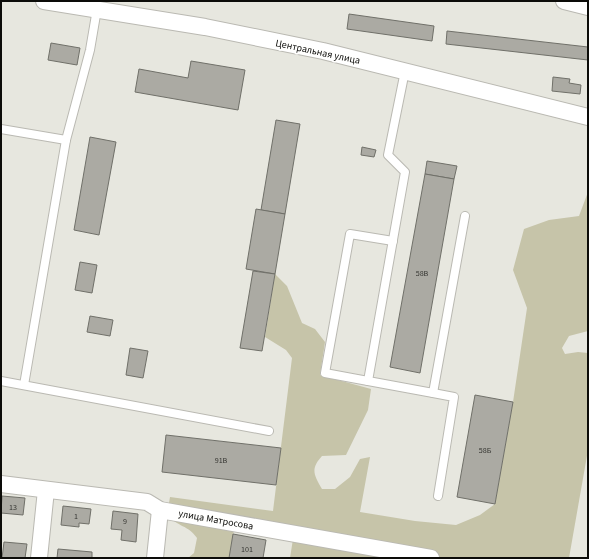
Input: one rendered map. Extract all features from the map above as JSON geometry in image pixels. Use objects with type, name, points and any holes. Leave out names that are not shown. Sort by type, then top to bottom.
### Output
[{"type":"street","name":"Центральная улица","points":[[44,1],[205,27],[336,54],[588,117]]},
{"type":"street","points":[[564,1],[588,7]]},
{"type":"street","name":"улица Матросова","points":[[1,484],[147,502],[160,510],[430,558]]},
{"type":"street","points":[[39,558],[46,490]]},
{"type":"street","points":[[155,558],[160,510]]},
{"type":"lane","points":[[24,385],[66,140],[90,50],[97,9]]},
{"type":"lane","points":[[368,381],[405,172],[388,155],[405,71]]},
{"type":"lane","points":[[1,129],[66,140]]},
{"type":"lane","points":[[433,393],[465,216]]},
{"type":"lane","points":[[393,241],[350,234],[325,373],[454,397],[438,496]]},
{"type":"lane","points":[[1,381],[269,431]]},
{"type":"shaded area","points":[[588,192],[588,331],[569,336],[562,348],[565,354],[578,352],[588,353],[588,450],[569,558],[290,558],[293,539],[234,530],[229,558],[188,558],[194,553],[197,538],[194,534],[167,515],[170,497],[273,511],[292,358],[286,350],[265,337],[275,274],[287,286],[302,323],[315,329],[325,342],[320,375],[371,389],[368,410],[346,455],[322,456],[316,465],[314,472],[315,476],[322,489],[335,489],[350,477],[360,459],[370,457],[360,512],[415,521],[456,525],[480,515],[495,504],[513,402],[527,308],[513,270],[524,229],[549,220],[579,216]]},
{"type":"building","points":[[349,14],[434,26],[432,41],[347,29]]},
{"type":"building","points":[[447,31],[588,47],[588,60],[446,44]]},
{"type":"building","points":[[51,43],[80,48],[77,65],[48,60]]},
{"type":"building","points":[[191,61],[245,70],[238,110],[135,92],[139,69],[188,78]]},
{"type":"building","points":[[553,77],[570,79],[569,83],[581,85],[580,94],[552,91]]},
{"type":"building","points":[[276,120],[300,124],[285,214],[261,210]]},
{"type":"building","points":[[90,137],[116,142],[99,235],[74,230]]},
{"type":"building","points":[[362,147],[376,150],[374,157],[361,155]]},
{"type":"building","points":[[427,161],[457,166],[454,179],[425,174]]},
{"type":"building","points":[[425,174],[454,179],[420,373],[390,367]]},
{"type":"building","points":[[256,209],[285,214],[275,274],[246,269]]},
{"type":"building","points":[[80,262],[97,265],[92,293],[75,290]]},
{"type":"building","points":[[253,271],[275,274],[262,351],[240,348]]},
{"type":"building","points":[[90,316],[113,320],[110,336],[87,332]]},
{"type":"building","points":[[130,348],[148,351],[143,378],[126,375]]},
{"type":"building","points":[[475,395],[513,402],[495,504],[457,497]]},
{"type":"building","points":[[166,435],[281,448],[276,485],[162,472]]},
{"type":"building","points":[[2,496],[25,498],[23,515],[1,513]]},
{"type":"building","points":[[63,506],[91,509],[89,524],[79,523],[79,527],[61,525]]},
{"type":"building","points":[[113,511],[138,514],[136,542],[121,540],[122,530],[111,529]]},
{"type":"building","points":[[233,534],[266,540],[263,558],[229,558]]},
{"type":"building","points":[[4,542],[27,544],[25,558],[2,558]]},
{"type":"building","points":[[58,549],[92,552],[92,558],[57,558]]}]
